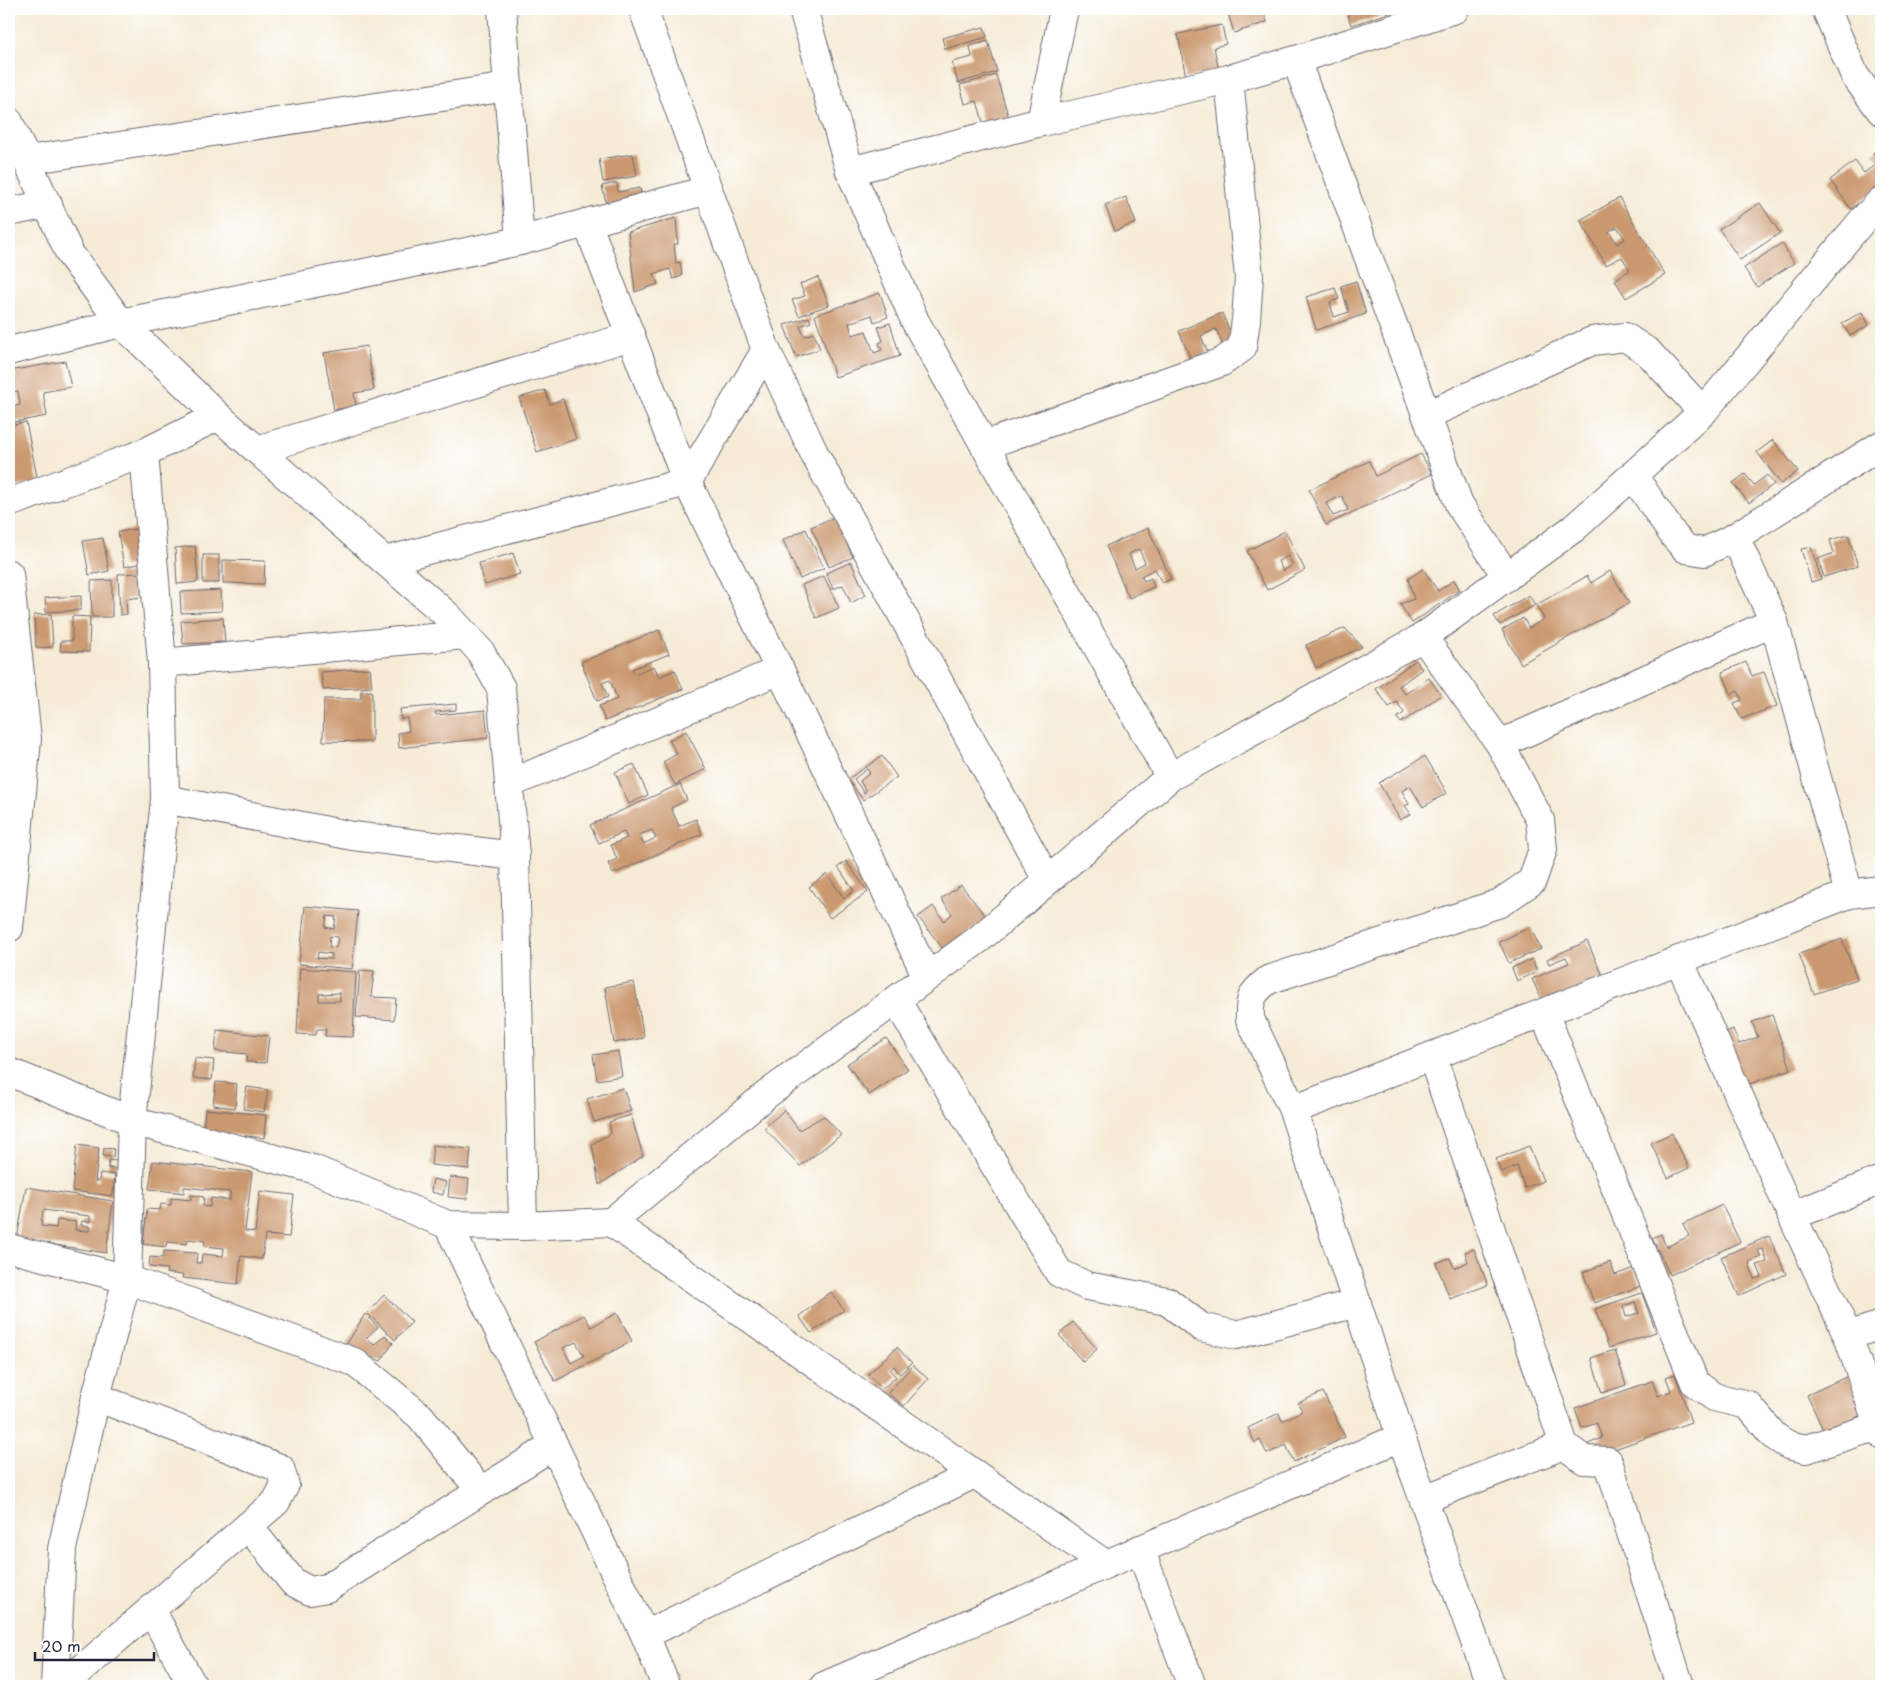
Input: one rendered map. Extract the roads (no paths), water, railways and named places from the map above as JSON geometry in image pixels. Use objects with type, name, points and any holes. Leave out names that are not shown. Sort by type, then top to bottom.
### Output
[{"type":"street","points":[[502,9],[520,241]]},
{"type":"street","points":[[643,9],[766,350],[815,455],[1047,880]]},
{"type":"street","points":[[803,9],[850,171],[915,321],[1170,777]]},
{"type":"street","points":[[1040,122],[1064,9]]},
{"type":"street","points":[[850,171],[1040,122],[1229,79],[1296,60],[1455,9]]},
{"type":"street","points":[[1826,9],[1855,76],[1881,111]]},
{"type":"street","points":[[1296,60],[1459,504],[1506,577]]},
{"type":"street","points":[[985,444],[1222,362],[1242,348],[1249,277],[1229,79]]},
{"type":"street","points":[[27,160],[508,87]]},
{"type":"street","points":[[9,122],[70,254],[121,323],[218,416],[448,616],[480,650],[501,688],[515,856],[523,1226]]},
{"type":"street","points":[[9,351],[121,323],[520,241],[708,190]]},
{"type":"street","points":[[9,1072],[132,1121],[313,1169],[448,1225],[523,1226],[611,1222],[766,1095],[978,939],[1170,777],[1423,637],[1574,528],[1703,412],[1862,221],[1881,201]]},
{"type":"street","points":[[9,212],[48,204]]},
{"type":"street","points":[[587,223],[686,482],[780,670],[927,977]]},
{"type":"street","points":[[257,450],[630,336]]},
{"type":"street","points":[[1427,415],[1592,341],[1625,337],[1648,352],[1703,412]]},
{"type":"street","points":[[385,561],[686,482],[766,350]]},
{"type":"street","points":[[9,503],[144,453],[218,416]]},
{"type":"street","points":[[1633,475],[1674,536],[1686,549],[1704,552],[1735,537],[1881,445]]},
{"type":"street","points":[[55,1686],[62,1549],[96,1397],[127,1279],[132,1121],[165,799],[162,664],[144,453]]},
{"type":"street","points":[[1735,537],[1774,622],[1849,894]]},
{"type":"street","points":[[9,574],[18,736],[9,928]]},
{"type":"street","points":[[1500,744],[1774,622]]},
{"type":"street","points":[[162,664],[465,635]]},
{"type":"street","points":[[1423,637],[1500,744],[1540,820],[1543,849],[1532,881],[1500,903],[1268,980],[1254,992],[1250,1006],[1250,1019],[1293,1110],[1401,1436],[1491,1686]]},
{"type":"street","points":[[509,784],[780,670]]},
{"type":"street","points":[[165,799],[353,836],[515,856]]},
{"type":"street","points":[[1293,1110],[1849,894],[1881,890]]},
{"type":"street","points":[[1544,1013],[1695,1383],[1714,1397],[1748,1405],[1774,1436],[1788,1445],[1806,1449],[1880,1430],[1848,1336],[1792,1216],[1679,960]]},
{"type":"street","points":[[896,1000],[1059,1273],[1087,1286],[1167,1301],[1200,1327],[1236,1335],[1356,1303]]},
{"type":"street","points":[[1432,1056],[1564,1445],[1584,1460],[1608,1461],[1680,1686]]},
{"type":"street","points":[[1792,1216],[1881,1180]]},
{"type":"street","points":[[611,1222],[1105,1564]]},
{"type":"street","points":[[448,1225],[645,1635],[666,1686]]},
{"type":"street","points":[[9,1248],[127,1279],[354,1362],[420,1416],[481,1491]]},
{"type":"street","points":[[1848,1336],[1881,1325]]},
{"type":"street","points":[[62,1686],[276,1502],[285,1485],[280,1468],[96,1397]]},
{"type":"street","points":[[824,1686],[1401,1436]]},
{"type":"street","points":[[248,1526],[294,1582],[310,1591],[327,1588],[554,1445]]},
{"type":"street","points":[[1424,1499],[1564,1445]]},
{"type":"street","points":[[645,1635],[974,1474]]},
{"type":"street","points":[[1140,1549],[1192,1686]]},
{"type":"street","points":[[151,1610],[193,1686]]}]
